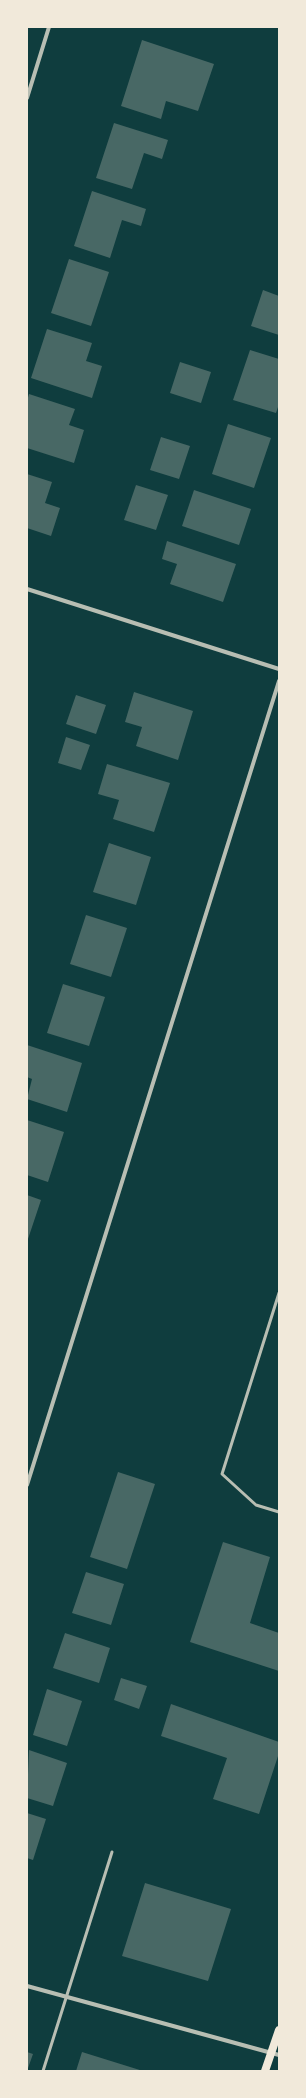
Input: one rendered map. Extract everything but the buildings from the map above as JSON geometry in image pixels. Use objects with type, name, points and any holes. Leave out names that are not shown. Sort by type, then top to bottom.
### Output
[{"type":"main road","points":[[266,2071],[275,2054],[279,2030]]},
{"type":"street","points":[[27,98],[49,27]]},
{"type":"street","points":[[27,589],[279,669]]},
{"type":"street","points":[[27,1485],[279,681]]},
{"type":"street","points":[[27,1986],[275,2054]]},
{"type":"lane","points":[[279,1293],[222,1474],[256,1505],[279,1512]]},
{"type":"lane","points":[[44,2071],[112,1852]]}]
